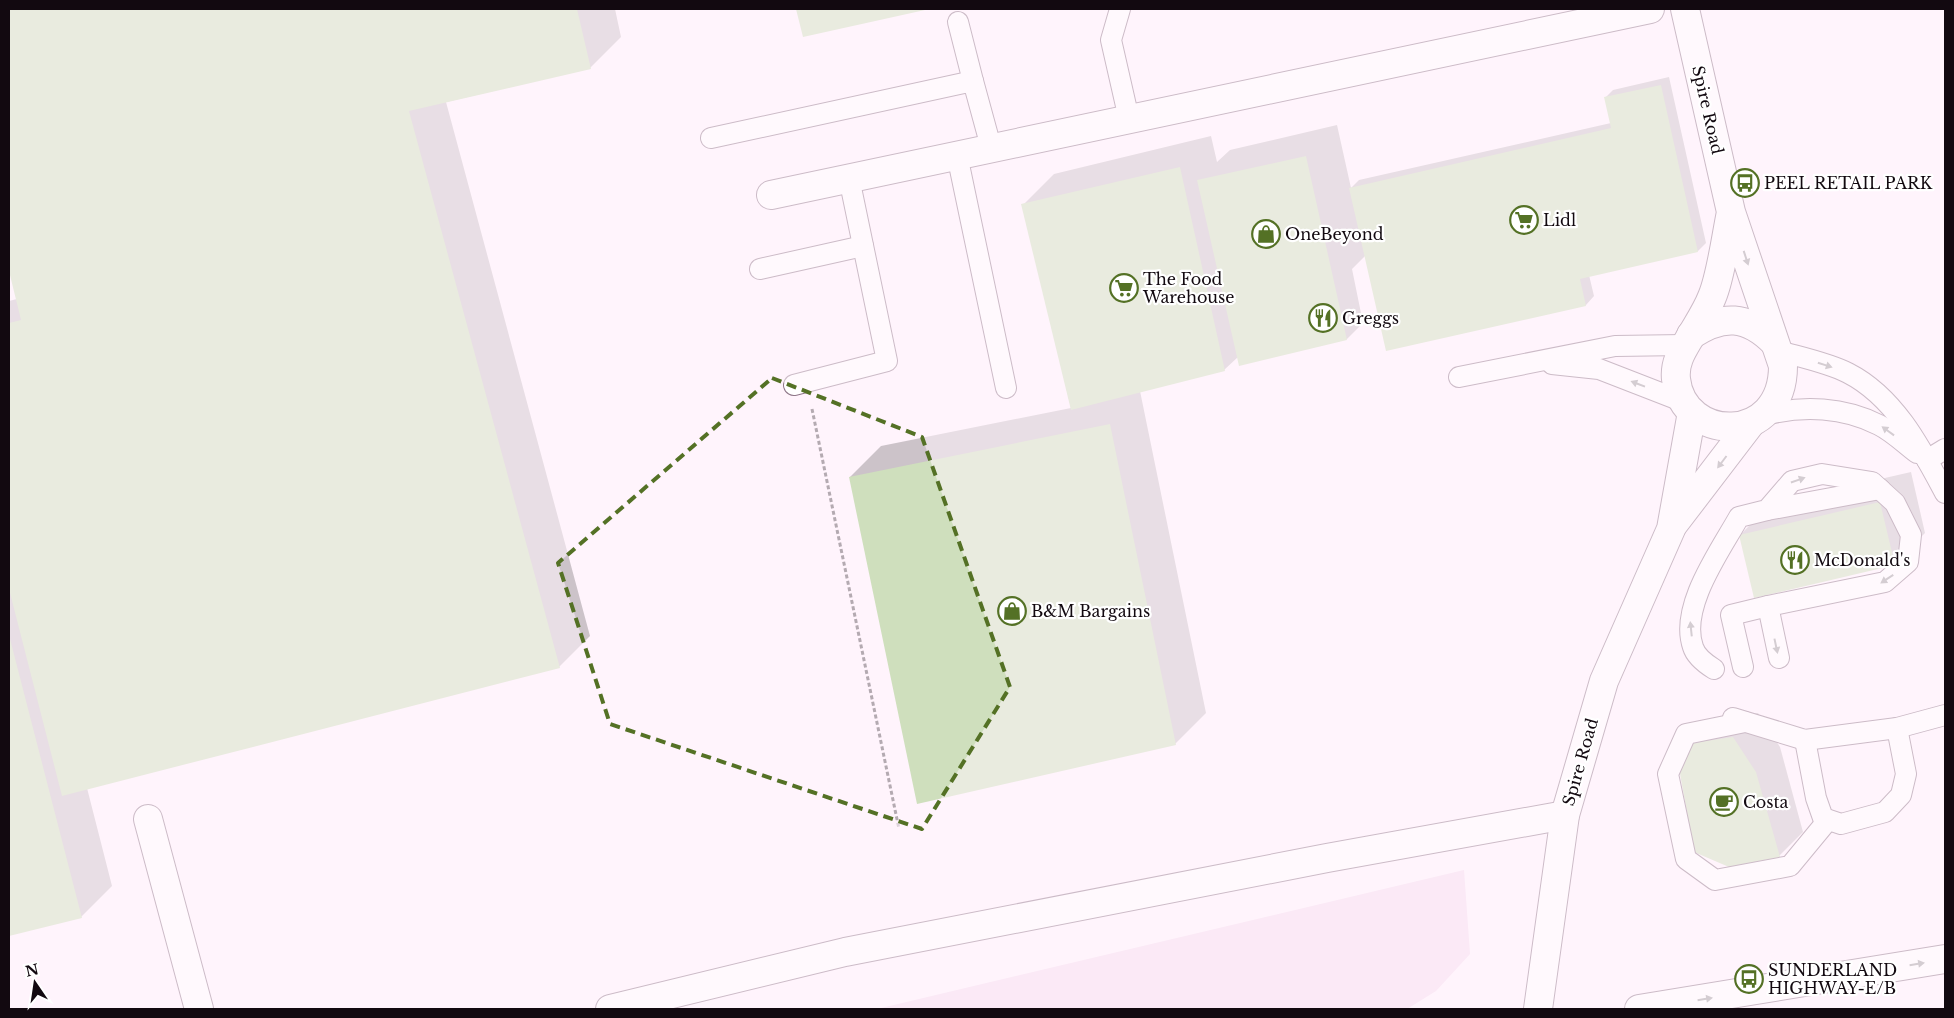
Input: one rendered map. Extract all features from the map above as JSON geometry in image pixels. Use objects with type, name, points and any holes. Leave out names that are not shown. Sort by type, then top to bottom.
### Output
[{"type":"main road","points":[[771,195],[1650,9]]},
{"type":"main road","name":"Spire Road","points":[[1538,1009],[1565,815],[1604,681],[1671,529],[1758,419],[1777,400],[1783,381],[1784,366],[1731,212],[1685,9]]},
{"type":"main road","name":"Spire Road","points":[[1671,529],[1688,407],[1676,380],[1678,361],[1713,296],[1731,212]]},
{"type":"main road","points":[[1688,340],[1708,324],[1720,320],[1741,321],[1762,330],[1777,346]]},
{"type":"main road","points":[[1688,407],[1707,422],[1721,426],[1758,419]]},
{"type":"main road","points":[[610,1009],[845,952],[1326,858],[1565,815]]},
{"type":"main road","points":[[148,819],[200,1009]]},
{"type":"main road","points":[[1639,1009],[1945,959]]},
{"type":"lane","points":[[1120,9],[1111,40],[1129,119]]},
{"type":"lane","points":[[958,22],[991,147]]},
{"type":"lane","points":[[711,138],[973,81]]},
{"type":"lane","points":[[957,155],[1006,388]]},
{"type":"lane","points":[[800,384],[888,361],[849,178]]},
{"type":"lane","points":[[760,269],[863,246]]},
{"type":"lane","points":[[1459,377],[1615,346],[1688,340]]},
{"type":"lane","points":[[1777,346],[1848,373],[1891,405],[1927,460],[1945,493]]},
{"type":"lane","points":[[1533,361],[1599,369],[1688,407]]},
{"type":"lane","points":[[1758,419],[1789,408],[1816,408],[1847,412],[1880,425],[1927,460]]},
{"type":"lane","points":[[1927,460],[1945,448]]},
{"type":"lane","points":[[1714,669],[1702,661],[1693,648],[1690,615],[1708,572],[1739,517],[1767,510],[1792,481],[1822,474],[1872,482],[1895,503],[1911,535],[1908,562],[1885,582],[1731,615],[1743,667]]},
{"type":"lane","points":[[1768,606],[1779,658]]},
{"type":"lane","points":[[1828,820],[1790,866],[1715,880],[1686,859],[1668,774],[1686,734],[1738,720],[1806,740],[1897,728],[1945,715]]},
{"type":"lane","points":[[1806,740],[1816,798],[1823,818],[1841,824],[1885,812],[1901,795],[1906,774],[1897,728]]},
{"type":"path","points":[[800,384],[899,829]]},
{"type":"highlighted area","points":[[772,378],[922,437],[1010,687],[922,829],[610,724],[558,563]]},
{"type":"shaded area","points":[[1464,870],[1470,954],[1436,991],[1407,1009],[877,1009]]},
{"type":"building","points":[[9,9],[577,9],[591,69],[409,111],[560,668],[62,796],[9,589],[9,323],[21,320],[9,271]]},
{"type":"building","points":[[796,9],[925,9],[925,10],[803,37]]},
{"type":"building","name":"Lidl","points":[[1661,85],[1698,252],[1580,279],[1586,306],[1386,351],[1349,188],[1611,128],[1604,97]]},
{"type":"building","name":"OneBeyond","points":[[1306,156],[1347,340],[1239,366],[1197,180]]},
{"type":"building","name":"The Food Warehouse","points":[[1180,167],[1225,371],[1071,410],[1021,204]]},
{"type":"building","name":"B&M Bargains","points":[[1110,424],[1176,745],[917,804],[849,477]]},
{"type":"building","points":[[1880,502],[1895,565],[1754,598],[1739,535]]},
{"type":"building","points":[[9,635],[82,918],[9,936]]},
{"type":"building","name":"Costa","points":[[1733,737],[1756,772],[1780,857],[1729,867],[1694,852],[1678,763],[1692,743]]},
{"type":"place","name":"PEEL RETAIL PARK","points":[[1745,183]]},
{"type":"place","name":"Lidl","points":[[1524,220]]},
{"type":"place","name":"OneBeyond","points":[[1266,234]]},
{"type":"place","name":"The Food Warehouse","points":[[1124,288]]},
{"type":"place","name":"Greggs","points":[[1323,318]]},
{"type":"place","name":"McDonald's","points":[[1795,560]]},
{"type":"place","name":"B&M Bargains","points":[[1012,611]]},
{"type":"place","name":"Costa","points":[[1724,802]]},
{"type":"place","name":"SUNDERLAND HIGHWAY-E/B","points":[[1749,979]]}]
